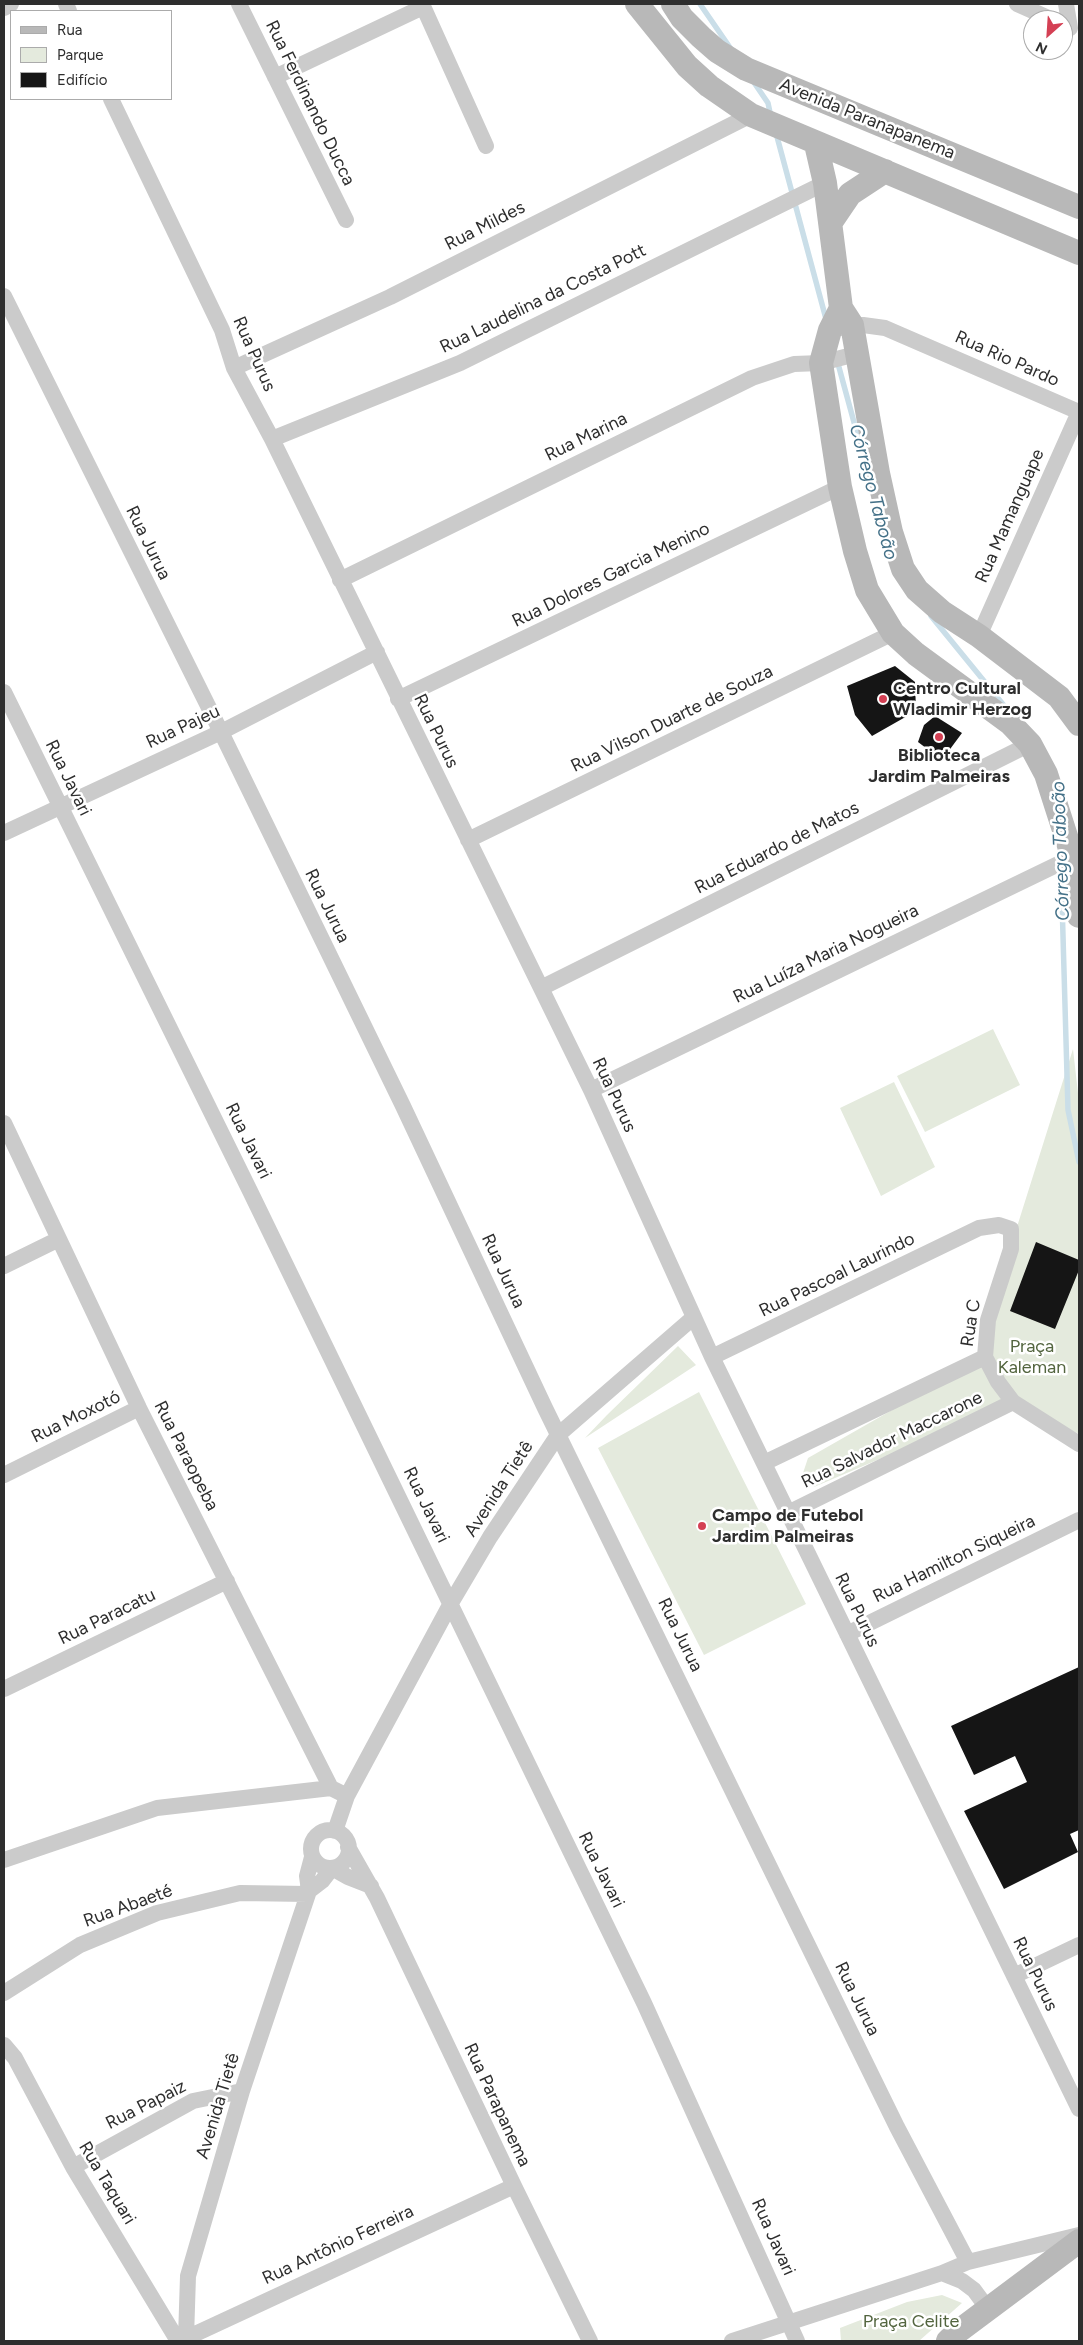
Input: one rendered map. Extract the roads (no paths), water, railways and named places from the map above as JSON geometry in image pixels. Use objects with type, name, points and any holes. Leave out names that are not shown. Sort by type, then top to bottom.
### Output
[{"type":"street","points":[[4,8],[11,4]]},
{"type":"street","name":"Rua Ferdinando Ducca","points":[[239,4],[346,220]]},
{"type":"street","points":[[637,4],[687,66],[709,86],[751,115],[816,144],[1079,253]]},
{"type":"street","name":"Avenida Paranapanema","points":[[673,4],[682,18],[700,37],[716,51],[746,69],[1079,207]]},
{"type":"street","points":[[1017,4],[1030,10]]},
{"type":"street","points":[[275,77],[422,5],[486,146]]},
{"type":"street","name":"Rua Purus","points":[[111,100],[222,330],[234,368],[272,439],[591,1090],[712,1358],[1079,2109]]},
{"type":"street","name":"Rua Mildes","points":[[234,368],[390,297],[751,115]]},
{"type":"street","points":[[816,144],[831,222],[841,321],[856,354],[878,473],[891,532],[903,569],[917,590],[942,612],[979,636],[1059,697],[1079,724]]},
{"type":"street","points":[[831,222],[850,194],[885,171]]},
{"type":"street","name":"Rua Laudelina da Costa Pott","points":[[272,439],[460,363],[825,183]]},
{"type":"street","name":"Rua Jurua","points":[[4,296],[221,732],[403,1106],[558,1435],[897,2127],[968,2262]]},
{"type":"street","points":[[841,321],[821,363],[840,487],[855,551],[867,590],[893,633],[916,654],[1010,723],[1030,744],[1046,774],[1076,856],[1079,916]]},
{"type":"street","name":"Rua Rio Pardo","points":[[841,321],[885,328],[1079,412]]},
{"type":"street","name":"Rua Marina","points":[[340,580],[752,378],[794,364],[821,363],[856,354]]},
{"type":"street","name":"Rua Mamanguape","points":[[979,636],[1079,412]]},
{"type":"street","name":"Rua Dolores Garcia Menino","points":[[398,699],[840,487]]},
{"type":"street","name":"Rua Vilson Duarte de Souza","points":[[468,840],[893,633]]},
{"type":"street","name":"Rua Pajeu","points":[[4,833],[221,732],[377,652]]},
{"type":"street","name":"Rua Javari","points":[[4,692],[452,1603],[466,1639],[644,2003],[798,2341]]},
{"type":"street","name":"Rua Eduardo de Matos","points":[[541,988],[1030,744]]},
{"type":"street","name":"Rua Luíza Maria Nogueira","points":[[591,1090],[1076,856]]},
{"type":"street","name":"Rua Paraopeba","points":[[4,1123],[139,1408],[331,1788]]},
{"type":"street","name":"Rua C","points":[[979,1228],[999,1225],[1011,1229],[1011,1250],[988,1320],[985,1357],[998,1382],[1013,1402],[1079,1444]]},
{"type":"street","name":"Rua Pascoal Laurindo","points":[[712,1358],[979,1228]]},
{"type":"street","points":[[4,1266],[59,1239]]},
{"type":"street","name":"Avenida Tietê","points":[[335,1831],[347,1796],[452,1603],[490,1537],[558,1435],[574,1418],[694,1317]]},
{"type":"street","name":"Rua Salvador Maccarone","points":[[764,1463],[985,1357]]},
{"type":"street","name":"Rua Salvador Maccarone","points":[[788,1513],[1013,1402]]},
{"type":"street","name":"Rua Moxotó","points":[[4,1475],[139,1408]]},
{"type":"street","name":"Rua Hamilton Siqueira","points":[[847,1634],[1079,1520]]},
{"type":"street","name":"Rua Paracatu","points":[[4,1689],[228,1581]]},
{"type":"street","points":[[4,1860],[158,1808],[331,1788],[347,1796]]},
{"type":"street","points":[[332,1868],[343,1863],[348,1853],[348,1847],[346,1840],[335,1831],[323,1831],[313,1839],[312,1857],[321,1866],[332,1868],[348,1878],[371,1886]]},
{"type":"street","name":"Rua Parapanema","points":[[348,1847],[371,1886],[590,2341]]},
{"type":"street","name":"Avenida Tietê","points":[[181,2340],[188,2276],[242,2091],[309,1892],[307,1876],[312,1857]]},
{"type":"street","name":"Avenida Tietê","points":[[309,1892],[322,1881],[332,1868]]},
{"type":"street","name":"Rua Abaeté","points":[[4,1993],[80,1944],[157,1913],[240,1893],[309,1892]]},
{"type":"street","points":[[1014,1976],[1079,1944]]},
{"type":"street","name":"Rua Taquari","points":[[4,2045],[16,2058],[73,2167],[181,2340]]},
{"type":"street","name":"Rua Papaiz","points":[[73,2167],[193,2101],[242,2091]]},
{"type":"street","name":"Rua Antônio Ferreira","points":[[181,2340],[514,2186]]},
{"type":"street","points":[[732,2341],[790,2324],[942,2273],[968,2262],[1079,2235]]},
{"type":"street","points":[[957,2338],[988,2309],[1079,2242]]},
{"type":"street","points":[[942,2273],[962,2281],[974,2290],[988,2309]]},
{"type":"waterway","name":"Córrego Taboão","points":[[700,4],[731,49]]},
{"type":"waterway","name":"Córrego Taboão","points":[[753,81],[768,103],[771,117]]},
{"type":"waterway","name":"Córrego Taboão","points":[[776,133],[826,319]]},
{"type":"waterway","name":"Córrego Taboão","points":[[837,360],[864,459]]},
{"type":"waterway","name":"Córrego Taboão","points":[[931,616],[1006,708]]},
{"type":"waterway","name":"Córrego Taboão","points":[[1061,866],[1068,1110],[1079,1162]]},
{"type":"place","name":"Centro Cultural Wladimir Herzog","points":[[883,699]]},
{"type":"place","name":"Biblioteca Jardim Palmeiras","points":[[939,737]]},
{"type":"place","name":"Campo de Futebol Jardim Palmeiras","points":[[702,1526]]},
{"type":"park label","name":"Praça Kaleman","points":[[1032,1357]]},
{"type":"park label","name":"Praça Celite","points":[[911,2322]]}]
